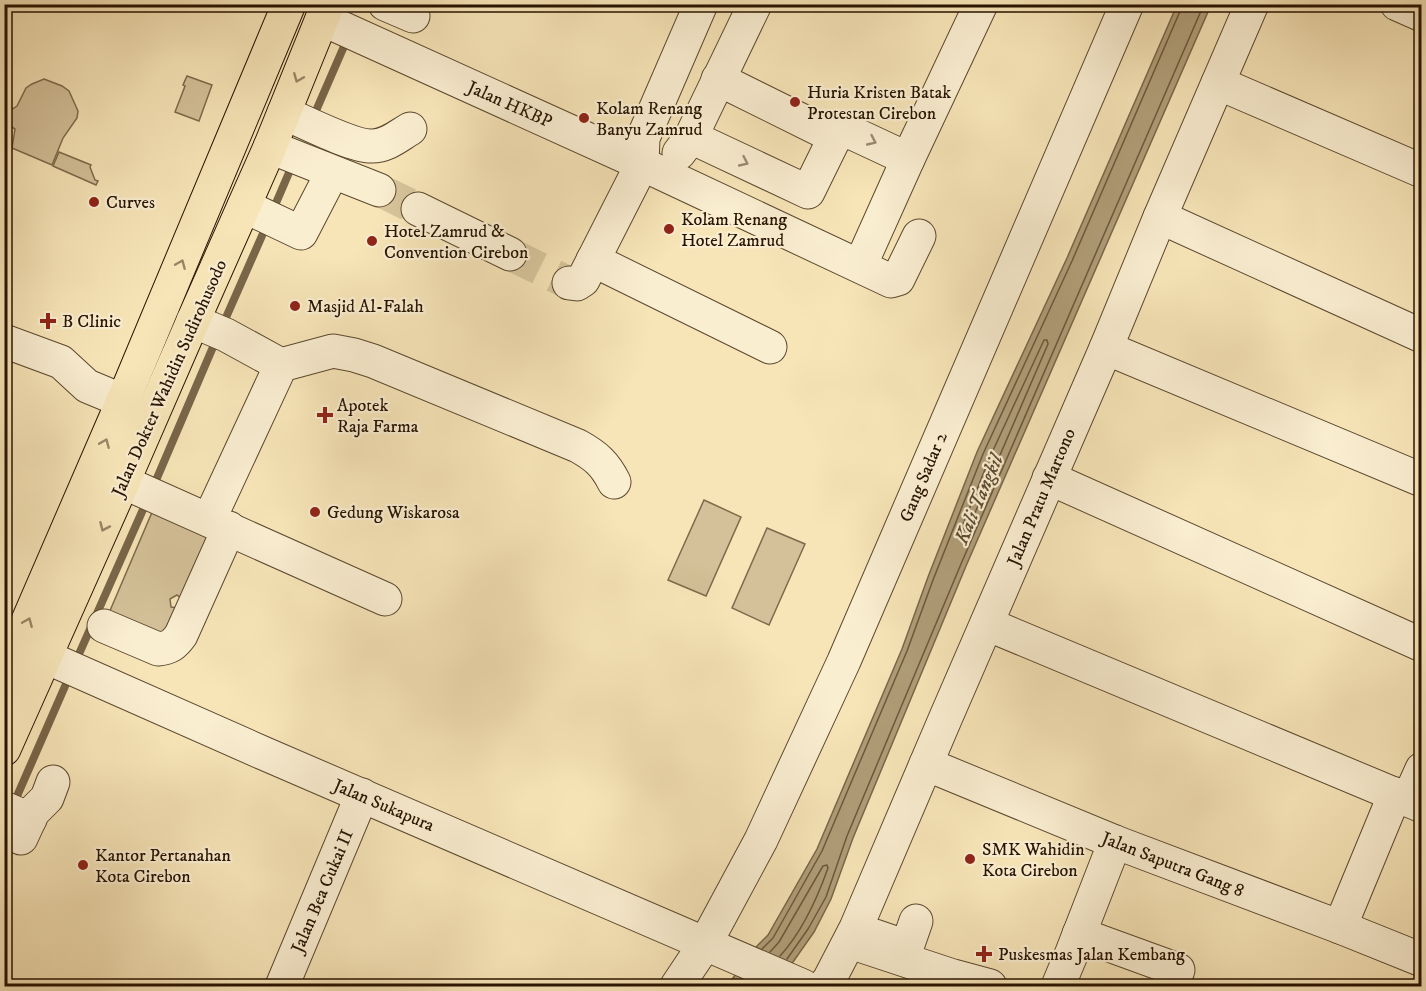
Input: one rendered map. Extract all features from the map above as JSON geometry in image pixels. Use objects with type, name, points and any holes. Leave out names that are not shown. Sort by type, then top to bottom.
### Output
[{"type":"main road","name":"Jalan Dokter Wahidin Sudirohusodo","points":[[4,676],[289,4]]},
{"type":"main road","name":"Jalan Dokter Wahidin Sudirohusodo","points":[[4,749],[270,147],[320,24]]},
{"type":"main road","points":[[277,34],[320,24]]},
{"type":"main road","points":[[162,308],[193,321]]},
{"type":"street","points":[[652,169],[643,138],[701,4]]},
{"type":"street","points":[[569,283],[574,285],[580,283],[652,169],[691,137],[755,4]]},
{"type":"street","points":[[860,266],[981,4]]},
{"type":"street","name":"Gang Sadar 2","points":[[676,987],[714,948],[844,661],[1127,4]]},
{"type":"street","name":"Jalan Pratu Martono","points":[[824,987],[855,947],[926,764],[1252,4]]},
{"type":"street","points":[[1398,4],[1422,15]]},
{"type":"street","name":"Jalan HKBP","points":[[320,24],[652,169],[891,281],[898,279],[919,236]]},
{"type":"street","points":[[718,79],[835,137]]},
{"type":"street","points":[[1218,83],[1422,171]]},
{"type":"street","points":[[284,113],[348,141],[371,147],[388,143],[410,129]]},
{"type":"street","points":[[691,137],[808,192],[835,137],[848,131],[908,159]]},
{"type":"street","points":[[270,147],[379,190]]},
{"type":"street","points":[[244,206],[301,233],[332,173]]},
{"type":"street","points":[[418,209],[510,254]]},
{"type":"street","points":[[1160,217],[1422,336]]},
{"type":"street","points":[[593,260],[770,347]]},
{"type":"street","points":[[193,321],[226,335],[281,365],[333,351],[373,361],[578,446],[593,455],[608,469],[614,482]]},
{"type":"street","points":[[4,341],[61,362],[87,386],[123,400]]},
{"type":"street","points":[[1106,348],[1422,480]]},
{"type":"street","points":[[104,626],[158,650],[174,644],[181,635],[219,524],[281,365]]},
{"type":"street","points":[[1049,478],[1422,645]]},
{"type":"street","points":[[123,482],[385,599]]},
{"type":"street","points":[[987,624],[1408,800]]},
{"type":"street","name":"Jalan Sukapura","points":[[46,657],[797,984]]},
{"type":"street","name":"Jalan Saputra Gang 8","points":[[926,764],[1115,842],[1422,960]]},
{"type":"street","points":[[1340,927],[1408,800],[1422,769]]},
{"type":"street","points":[[19,822],[47,798],[53,782]]},
{"type":"street","name":"Jalan Bea Cukai II","points":[[282,987],[362,795]]},
{"type":"street","points":[[1058,987],[1115,842]]},
{"type":"street","points":[[855,947],[907,947],[916,921]]},
{"type":"street","points":[[1079,935],[1172,981]]},
{"type":"street","points":[[855,947],[990,987]]},
{"type":"shaded area","points":[[187,76],[212,85],[199,121],[175,112]]},
{"type":"shaded area","points":[[44,79],[69,91],[78,111],[77,118],[63,138],[52,165],[12,148],[15,129],[5,123],[26,88]]},
{"type":"shaded area","points":[[59,152],[91,165],[95,180],[98,181],[96,185],[53,166]]},
{"type":"shaded area","points":[[704,500],[741,517],[706,596],[668,580]]},
{"type":"shaded area","points":[[153,510],[204,531],[210,539],[183,600],[177,595],[170,599],[171,607],[179,608],[168,638],[106,620]]},
{"type":"shaded area","points":[[767,528],[805,544],[769,625],[732,608]]},
{"type":"water","name":"Kali Tangkil","points":[[1177,5],[1211,5],[966,566],[853,838],[831,899],[814,932],[793,962],[770,986],[727,986],[768,935],[817,849],[902,649],[977,452],[1067,258]]},
{"type":"waterway","points":[[315,113],[345,44]]},
{"type":"waterway","points":[[273,210],[291,168]]},
{"type":"waterway","points":[[224,322],[265,229]]},
{"type":"waterway","points":[[154,485],[216,340]]},
{"type":"waterway","points":[[79,654],[145,505]]},
{"type":"waterway","points":[[14,803],[66,684]]},
{"type":"tunnel","points":[[379,190],[418,209]]},
{"type":"tunnel","points":[[510,254],[569,283]]},
{"type":"place","name":"Huria Kristen Batak Protestan Cirebon","points":[[795,102]]},
{"type":"place","name":"Kolam Renang Banyu Zamrud","points":[[584,118]]},
{"type":"place","name":"Curves","points":[[94,202]]},
{"type":"place","name":"Kolam Renang Hotel Zamrud","points":[[669,229]]},
{"type":"place","name":"Hotel Zamrud & Convention Cirebon","points":[[372,241]]},
{"type":"place","name":"Masjid Al-Falah","points":[[295,306]]},
{"type":"place","name":"B Clinic","points":[[48,321]]},
{"type":"place","name":"Apotek Raja Farma","points":[[325,415]]},
{"type":"place","name":"Gedung Wiskarosa","points":[[315,512]]},
{"type":"place","name":"SMK Wahidin Kota Cirebon","points":[[970,859]]},
{"type":"place","name":"Kantor Pertanahan Kota Cirebon","points":[[83,865]]},
{"type":"place","name":"Puskesmas Jalan Kembang","points":[[984,954]]}]
